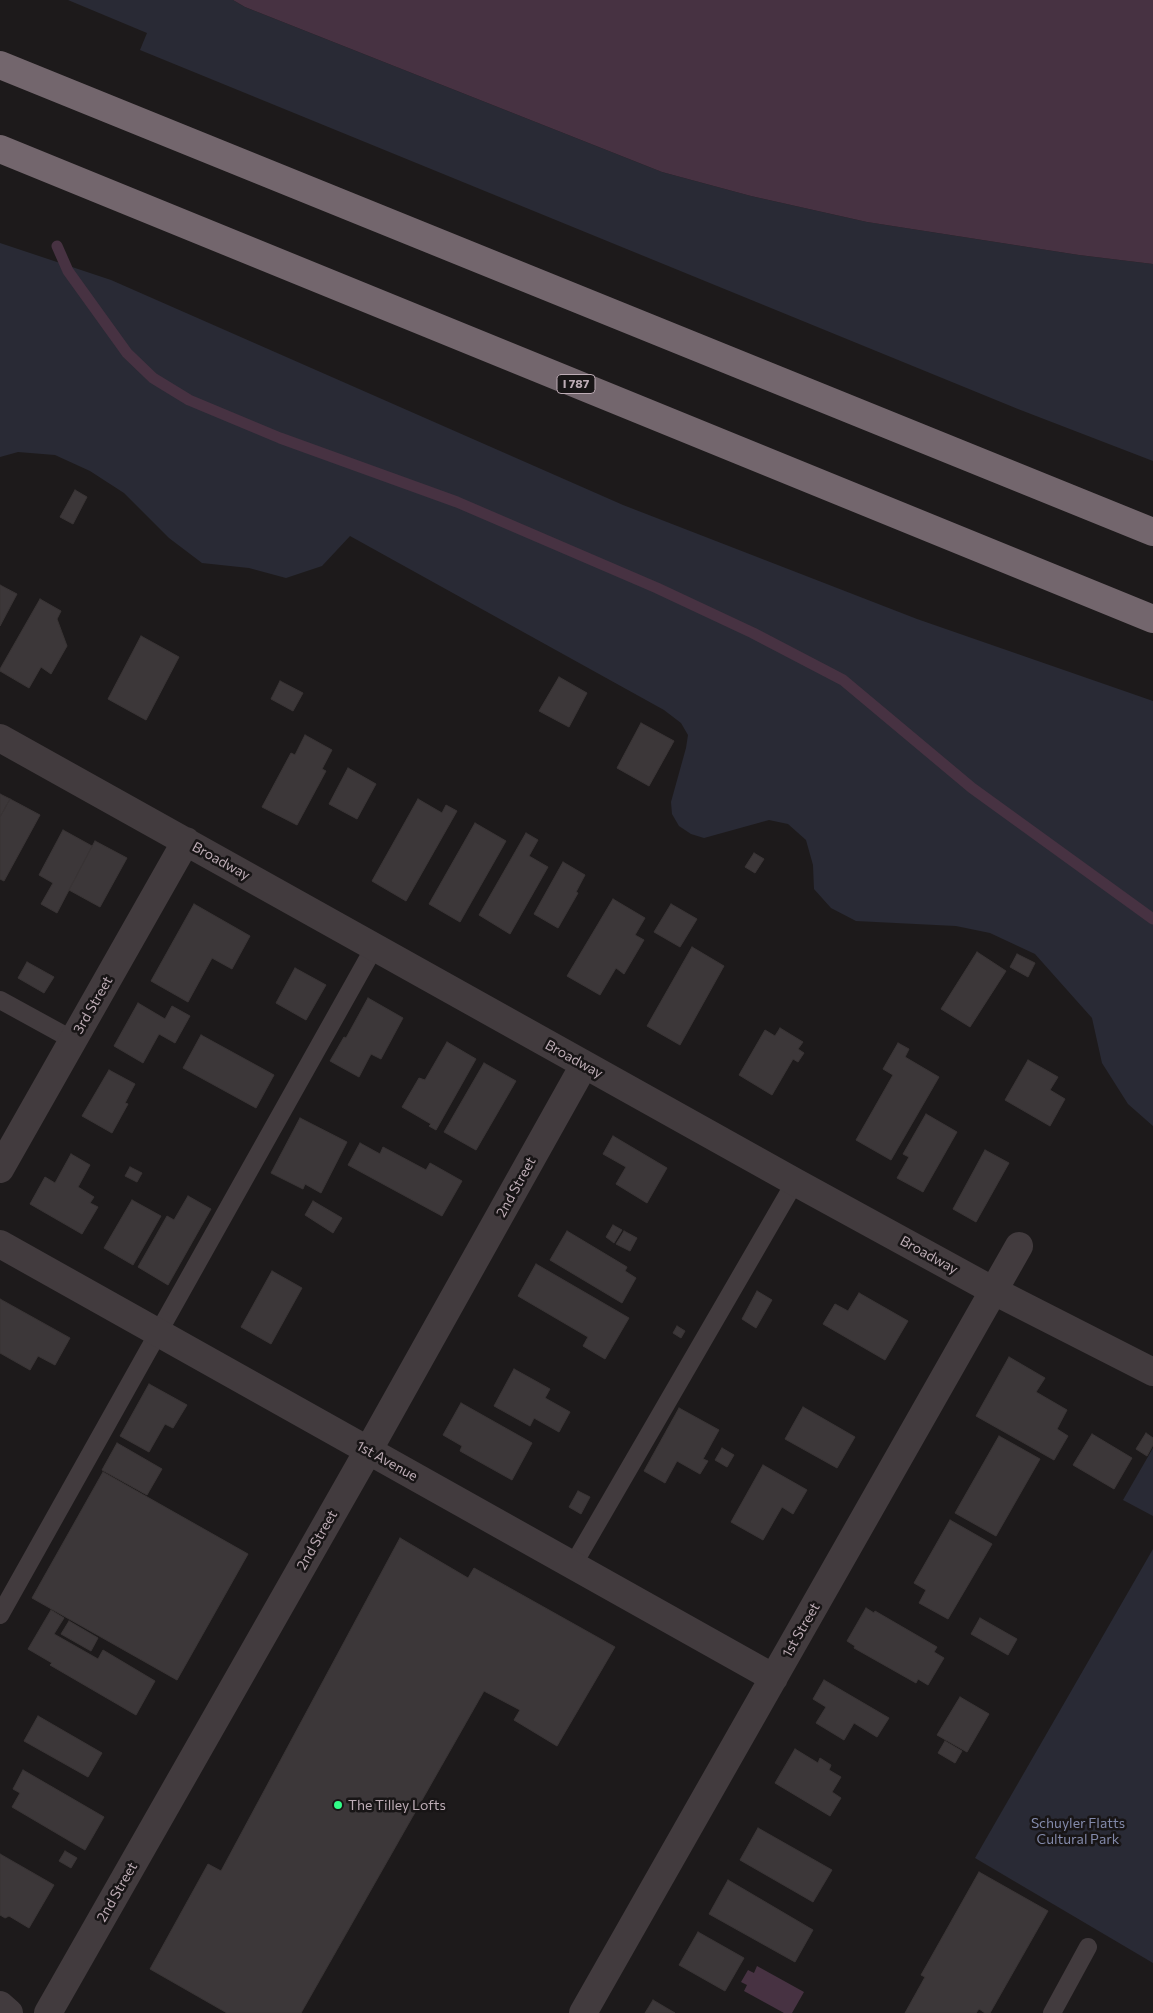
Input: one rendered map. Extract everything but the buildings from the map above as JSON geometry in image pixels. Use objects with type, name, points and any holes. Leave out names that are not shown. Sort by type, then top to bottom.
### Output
[{"type":"highway","points":[[0,65],[1153,532]]},
{"type":"highway","name":"I 787","points":[[0,150],[1153,618]]},
{"type":"street","name":"Broadway","points":[[0,738],[795,1182],[994,1291],[1153,1372]]},
{"type":"street","name":"3rd Street","points":[[0,1169],[186,841]]},
{"type":"street","name":"2nd Street","points":[[48,2013],[368,1451],[584,1065]]},
{"type":"street","name":"1st Avenue","points":[[0,1244],[774,1678]]},
{"type":"street","name":"1st Street","points":[[583,2013],[1019,1246]]},
{"type":"street","points":[[0,2005],[9,2013]]},
{"type":"lane","points":[[0,1615],[375,946]]},
{"type":"lane","points":[[0,1000],[73,1040]]},
{"type":"lane","points":[[573,1565],[795,1182]]},
{"type":"lane","points":[[1052,2013],[1088,1947]]},
{"type":"green space","points":[[68,0],[233,0],[245,7],[662,172],[751,196],[867,222],[1079,255],[1153,264],[1153,461],[1018,409],[140,50],[147,33]]},
{"type":"green space","points":[[0,243],[111,280],[623,505],[917,619],[1153,701],[1153,1126],[1128,1104],[1102,1063],[1092,1018],[1035,954],[990,933],[956,926],[856,921],[831,908],[814,889],[813,865],[806,840],[788,824],[769,820],[704,838],[691,834],[679,826],[672,814],[671,802],[688,735],[681,723],[664,710],[350,536],[322,566],[286,578],[249,568],[202,563],[169,538],[124,493],[90,471],[55,455],[18,452],[0,457]]},
{"type":"green space","points":[[1153,1448],[1153,1516],[1123,1500]]},
{"type":"green space","name":"Schuyler Flatts Cultural Park","points":[[1153,1549],[1153,1963],[975,1858]]},
{"type":"shaded area","points":[[233,0],[1153,0],[1153,264],[1079,255],[867,222],[751,196],[662,172],[245,7]]},
{"type":"shaded area","points":[[757,1966],[804,1992],[792,2013],[784,2013],[744,1991],[747,1985],[741,1982],[748,1970],[754,1973]]},
{"type":"waterway","points":[[57,246],[68,271],[127,353],[153,378],[189,400],[280,438],[457,502],[657,588],[753,633],[843,680],[972,788],[1153,919]]},
{"type":"place","name":"The Tilley Lofts","points":[[338,1805]]}]
